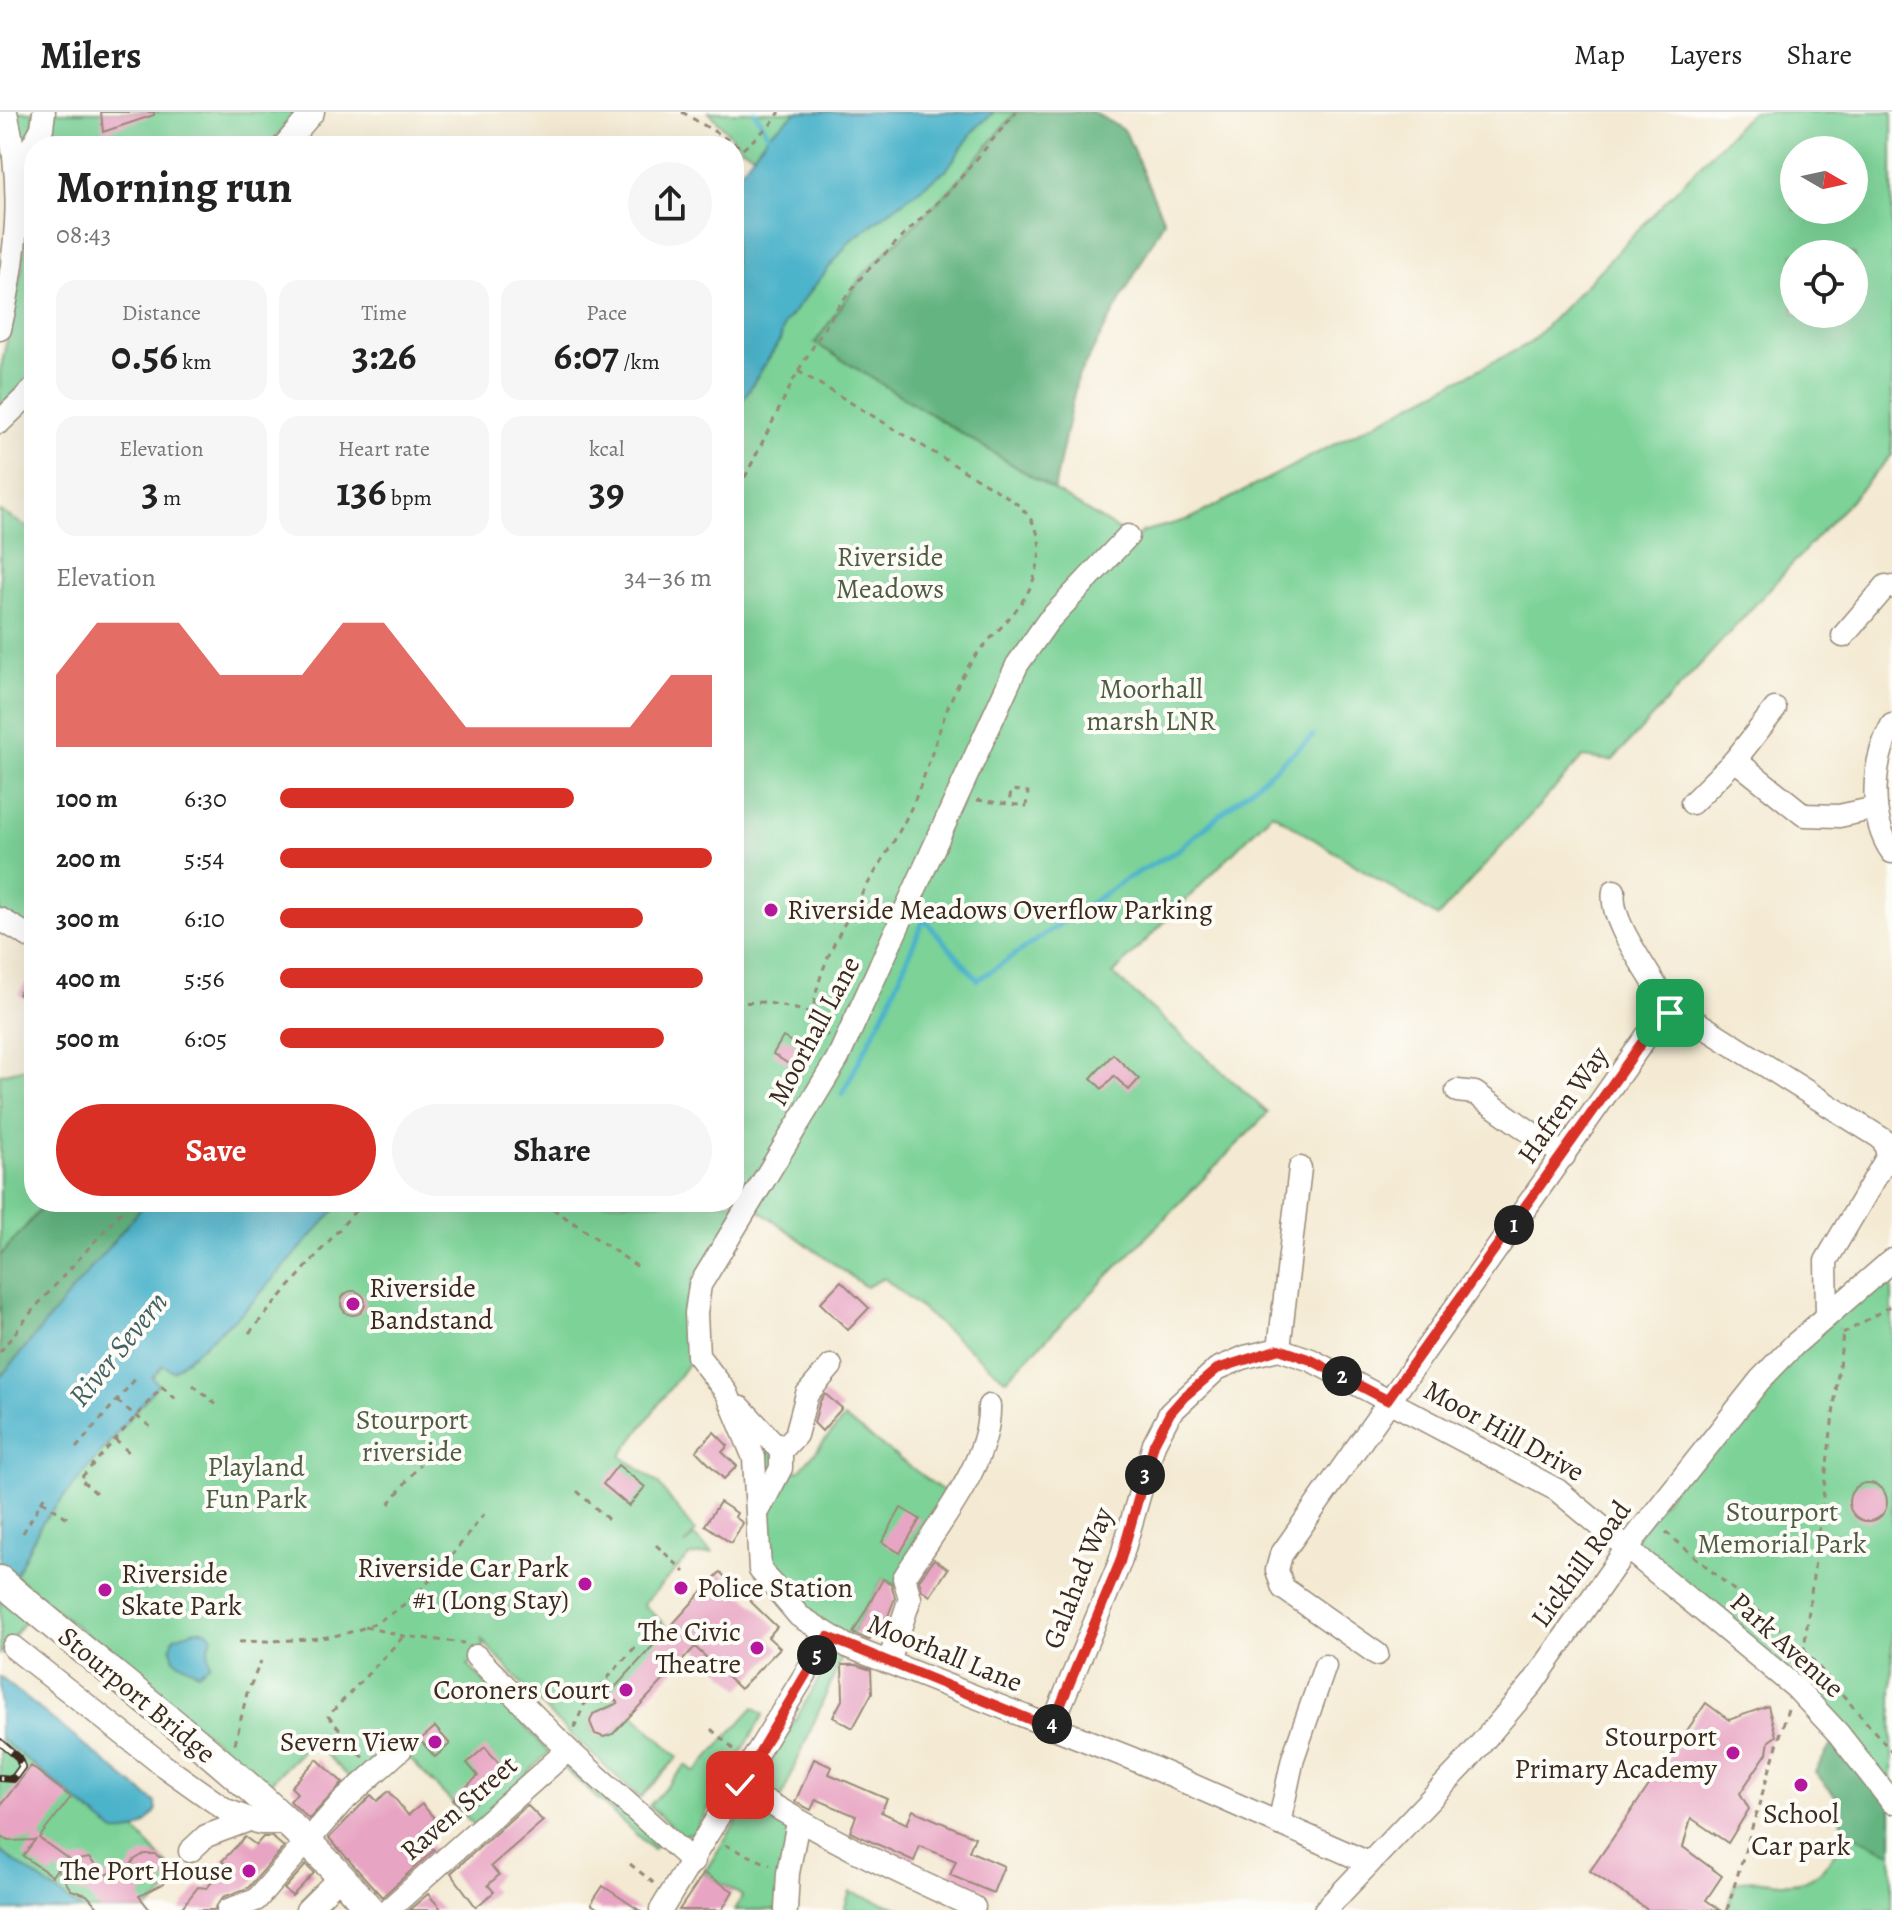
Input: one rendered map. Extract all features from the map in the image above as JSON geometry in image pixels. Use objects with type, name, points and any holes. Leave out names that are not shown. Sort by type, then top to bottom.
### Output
[{"type":"main road","name":"Stourport Bridge","points":[[0,1580],[341,1876],[370,1910]]},
{"type":"street","points":[[0,329],[17,226],[17,173],[6,112]]},
{"type":"street","points":[[38,136],[44,112]]},
{"type":"street","points":[[293,136],[313,112]]},
{"type":"street","points":[[17,173],[24,160]]},
{"type":"street","points":[[0,422],[24,399]]},
{"type":"street","name":"Moorhall Lane","points":[[744,1210],[843,1048],[1003,694],[1031,643],[1128,536]]},
{"type":"street","points":[[1843,636],[1886,586],[1892,587]]},
{"type":"street","points":[[1692,803],[1735,760],[1775,709]]},
{"type":"street","points":[[1892,725],[1879,761],[1876,808],[1880,835],[1892,852]]},
{"type":"street","points":[[1735,760],[1804,815],[1839,816],[1876,808]]},
{"type":"street","points":[[1614,891],[1612,903],[1623,928],[1661,990],[1670,1013],[1682,1013],[1884,1140],[1888,1156],[1826,1261],[1827,1315]]},
{"type":"street","points":[[0,919],[24,933]]},
{"type":"street","name":"Hafren Way","points":[[1377,1654],[1283,1588],[1277,1570],[1281,1555],[1387,1400],[1564,1156],[1663,1013],[1670,1013]]},
{"type":"street","points":[[1457,1091],[1475,1093],[1564,1156]]},
{"type":"street","points":[[1300,1168],[1279,1349],[1311,1360],[1387,1400]]},
{"type":"street","name":"Moorhall Lane","points":[[743,1212],[710,1264],[696,1300],[687,1345],[727,1393],[754,1458],[760,1570],[799,1616],[828,1637],[1133,1759],[1369,1863]]},
{"type":"street","name":"Lickhill Road","points":[[1325,1910],[1461,1767],[1532,1684],[1649,1518],[1760,1380],[1827,1315],[1892,1260]]},
{"type":"street","name":"Galahad Way","points":[[1051,1728],[1120,1562],[1154,1444],[1170,1413],[1217,1369],[1279,1349]]},
{"type":"street","points":[[781,1451],[796,1435],[807,1394],[831,1366]]},
{"type":"street","points":[[727,1393],[781,1451],[781,1468],[759,1508]]},
{"type":"street","name":"Moor Hill Drive","points":[[1387,1400],[1557,1490],[1627,1548]]},
{"type":"street","points":[[889,1662],[910,1598],[904,1578],[980,1456],[990,1424],[989,1406]]},
{"type":"street","name":"Park Avenue","points":[[1627,1548],[1790,1682],[1838,1733],[1892,1802]]},
{"type":"street","points":[[666,1902],[708,1838],[828,1637]]},
{"type":"street","points":[[13,1647],[164,1766],[226,1810],[279,1824]]},
{"type":"street","points":[[472,1650],[568,1750],[693,1862]]},
{"type":"street","points":[[1279,1824],[1293,1758],[1325,1666]]},
{"type":"street","points":[[190,1851],[206,1836],[279,1824],[341,1803],[401,1749]]},
{"type":"street","name":"Raven Street","points":[[388,1910],[568,1750]]},
{"type":"street","points":[[740,1785],[798,1822],[974,1907]]},
{"type":"street","points":[[786,1910],[788,1873],[798,1822]]},
{"type":"street","points":[[228,1910],[256,1900],[279,1824]]},
{"type":"street","points":[[307,1910],[341,1876]]},
{"type":"path","points":[[682,112],[722,136]]},
{"type":"path","points":[[744,147],[759,136],[780,112]]},
{"type":"path","points":[[744,479],[798,371],[837,308],[864,274],[952,188],[1016,112]]},
{"type":"path","points":[[798,371],[1011,499],[1029,513],[1038,530],[1034,578],[1017,610],[965,671],[910,810],[823,970],[813,1013],[822,1030],[843,1048]]},
{"type":"path","points":[[958,796],[1009,804],[1026,806],[1028,792],[1011,790],[1009,804]]},
{"type":"path","points":[[744,1003],[765,1002],[813,1013]]},
{"type":"path","points":[[0,1352],[32,1311],[121,1212]]},
{"type":"path","points":[[249,1333],[354,1212]]},
{"type":"path","points":[[558,1212],[638,1267]]},
{"type":"path","points":[[1727,1910],[1790,1682],[1804,1650],[1843,1334],[1892,1305]]},
{"type":"path","points":[[76,1448],[137,1377]]},
{"type":"path","points":[[193,1385],[219,1407]]},
{"type":"path","points":[[96,1493],[80,1479],[162,1387],[177,1400]]},
{"type":"path","points":[[117,1401],[152,1428]]},
{"type":"path","points":[[115,1440],[130,1453]]},
{"type":"path","points":[[389,1504],[420,1464]]},
{"type":"path","points":[[577,1491],[611,1522]]},
{"type":"path","points":[[23,1533],[47,1492]]},
{"type":"path","points":[[42,1501],[72,1521]]},
{"type":"path","points":[[239,1642],[309,1638],[365,1627],[395,1611],[425,1585],[484,1514]]},
{"type":"path","points":[[1649,1518],[1804,1650],[1892,1752]]},
{"type":"path","points":[[656,1545],[685,1572]]},
{"type":"path","points":[[568,1750],[576,1738],[575,1721],[580,1711],[659,1620]]},
{"type":"path","points":[[365,1627],[472,1650]]},
{"type":"path","points":[[370,1759],[367,1761],[328,1716],[404,1636]]},
{"type":"path","points":[[233,1749],[242,1725],[247,1693],[261,1661]]},
{"type":"path","points":[[711,1729],[728,1745]]},
{"type":"path","points":[[708,1838],[788,1873]]},
{"type":"path","points":[[630,1864],[666,1902]]},
{"type":"green space","points":[[13,112],[34,112],[32,135],[24,136],[22,153]]},
{"type":"green space","points":[[51,112],[299,112],[277,136],[44,136]]},
{"type":"green space","points":[[709,112],[797,112],[768,135],[753,154],[744,149],[744,136],[731,136]]},
{"type":"green space","points":[[994,112],[1016,112],[952,188],[864,274],[815,343],[1128,536],[1090,587],[1142,532],[1190,519],[1530,343],[1751,112],[1892,112],[1892,455],[1612,761],[1583,757],[1438,917],[1272,813],[1113,974],[1268,1113],[1006,1380],[884,1278],[866,1287],[749,1203],[744,1210],[744,398],[780,340],[784,324],[851,240],[946,169],[975,129]]},
{"type":"green space","points":[[1016,112],[1093,112],[1125,131],[1164,221],[1077,379],[1054,490],[815,343],[864,274],[952,188]]},
{"type":"green space","points":[[24,260],[24,384],[0,406],[0,372]]},
{"type":"green space","points":[[0,511],[24,525],[24,933],[0,919]]},
{"type":"green space","points":[[24,1068],[24,1212],[38,1212],[0,1256],[0,1074]]},
{"type":"green space","points":[[38,1212],[138,1212],[0,1378],[0,1256]]},
{"type":"green space","points":[[333,1212],[742,1212],[692,1281],[698,1350],[621,1456],[658,1483],[695,1532],[685,1545],[694,1536],[712,1553],[689,1556],[643,1604],[670,1630],[616,1701],[591,1718],[592,1731],[604,1737],[613,1734],[632,1713],[678,1757],[640,1798],[551,1716],[481,1639],[484,1647],[468,1665],[549,1752],[475,1826],[401,1750],[359,1787],[312,1741],[268,1785],[15,1576],[41,1524],[158,1384],[152,1378],[163,1365],[173,1371],[246,1309]]},
{"type":"green space","name":"Stourport Memorial Park","points":[[1892,1260],[1892,1802],[1838,1733],[1627,1548],[1705,1447]]},
{"type":"green space","points":[[727,1393],[790,1473],[800,1470],[844,1418],[954,1499],[897,1586],[883,1579],[851,1636],[777,1808],[798,1822],[786,1910],[735,1910],[742,1896],[704,1873],[744,1809],[756,1805],[765,1789],[766,1771],[839,1644],[766,1579],[759,1508]]},
{"type":"green space","points":[[0,1597],[27,1618],[0,1654]]},
{"type":"green space","points":[[754,1707],[764,1714],[694,1833],[681,1835],[649,1806],[686,1765],[695,1772]]},
{"type":"green space","points":[[1838,1733],[1892,1802],[1892,1853],[1843,1830],[1836,1797],[1815,1772]]},
{"type":"green space","points":[[0,1738],[115,1831],[136,1831],[178,1876],[175,1885],[146,1910],[82,1910],[0,1851]]},
{"type":"green space","points":[[568,1762],[658,1843],[653,1850],[561,1765]]},
{"type":"green space","points":[[1843,1830],[1892,1853],[1892,1910],[1727,1910],[1736,1882],[1793,1883],[1814,1876],[1835,1852]]},
{"type":"green space","points":[[850,1892],[903,1910],[844,1910]]},
{"type":"water","points":[[797,112],[994,112],[975,129],[947,169],[851,240],[784,324],[780,340],[744,398],[744,167],[768,135]]},
{"type":"water","name":"River Severn","points":[[138,1212],[333,1212],[246,1309],[173,1371],[163,1365],[152,1377],[158,1384],[41,1524],[15,1576],[0,1597],[0,1378]]},
{"type":"water","points":[[206,1630],[212,1636],[208,1650],[210,1664],[198,1673],[174,1659],[171,1648],[174,1637]]},
{"type":"water","points":[[0,1677],[155,1802],[157,1810],[148,1821],[134,1830],[115,1832],[0,1738]]},
{"type":"water","points":[[0,1851],[82,1910],[0,1910]]},
{"type":"building","points":[[101,112],[154,112],[154,115],[103,132]]},
{"type":"building","points":[[783,1037],[810,1053],[800,1071],[773,1054]]},
{"type":"building","points":[[1113,1054],[1139,1079],[1129,1090],[1114,1076],[1102,1089],[1091,1078]]},
{"type":"building","points":[[841,1281],[869,1308],[848,1330],[820,1303]]},
{"type":"building","name":"Riverside Bandstand","points":[[353,1291],[362,1294],[365,1303],[362,1312],[353,1315],[344,1312],[341,1303],[344,1294]]},
{"type":"building","points":[[825,1394],[842,1408],[822,1431],[814,1423]]},
{"type":"building","points":[[714,1432],[728,1446],[722,1452],[737,1466],[724,1479],[696,1451]]},
{"type":"building","points":[[618,1465],[645,1487],[629,1506],[603,1484]]},
{"type":"building","points":[[1868,1483],[1881,1489],[1887,1502],[1881,1515],[1868,1521],[1855,1515],[1849,1502],[1855,1489]]},
{"type":"building","points":[[720,1502],[737,1513],[735,1517],[743,1523],[731,1543],[705,1525]]},
{"type":"building","points":[[901,1508],[920,1519],[900,1553],[882,1542]]},
{"type":"building","points":[[934,1559],[948,1569],[930,1596],[922,1590],[919,1580]]},
{"type":"building","points":[[720,1572],[777,1627],[768,1637],[780,1648],[740,1689],[695,1647],[613,1734],[604,1737],[595,1734],[590,1722],[593,1714],[618,1703],[609,1694]]},
{"type":"building","points":[[883,1579],[891,1583],[895,1598],[883,1629],[877,1626],[869,1640],[853,1633]]},
{"type":"building","points":[[842,1665],[871,1670],[872,1693],[853,1728],[833,1717],[843,1698]]},
{"type":"building","points":[[1706,1703],[1729,1720],[1768,1706],[1776,1736],[1769,1741],[1767,1753],[1740,1793],[1749,1809],[1728,1843],[1691,1818],[1683,1847],[1722,1876],[1706,1900],[1720,1910],[1648,1910],[1590,1871]]},
{"type":"building","name":"Severn View","points":[[435,1727],[450,1744],[435,1757],[420,1740]]},
{"type":"building","points":[[485,1747],[507,1773],[465,1812],[453,1799],[478,1776],[467,1763]]},
{"type":"building","points":[[317,1759],[343,1783],[309,1819],[290,1801],[297,1793],[291,1787]]},
{"type":"building","points":[[814,1759],[832,1767],[829,1774],[887,1799],[881,1812],[907,1824],[913,1810],[975,1837],[969,1851],[1004,1866],[993,1893],[950,1875],[956,1861],[920,1846],[914,1861],[850,1832],[856,1816],[816,1799],[811,1810],[795,1802]]},
{"type":"building","points":[[31,1766],[71,1797],[39,1838],[71,1861],[89,1858],[105,1876],[118,1868],[124,1876],[134,1860],[144,1854],[155,1854],[164,1860],[167,1874],[163,1884],[139,1896],[150,1910],[100,1910],[87,1895],[71,1890],[57,1869],[52,1876],[23,1856],[35,1840],[9,1841],[0,1837],[0,1806]]},
{"type":"building","points":[[389,1791],[408,1815],[422,1804],[436,1820],[420,1834],[434,1850],[382,1897],[329,1838],[371,1795],[377,1801]]},
{"type":"building","points":[[527,1805],[543,1821],[491,1866],[499,1875],[488,1885],[494,1892],[476,1907],[451,1873]]},
{"type":"building","name":"The Port House","points":[[245,1837],[256,1845],[263,1837],[272,1837],[284,1847],[248,1888],[223,1897],[214,1910],[180,1910],[198,1887],[207,1888],[226,1865],[222,1861]]},
{"type":"building","points":[[306,1865],[314,1873],[292,1896],[284,1889]]},
{"type":"building","points":[[704,1873],[733,1891],[722,1910],[679,1910]]},
{"type":"building","points":[[603,1886],[639,1910],[600,1910],[591,1904]]},
{"type":"building","points":[[428,1894],[442,1910],[409,1910]]},
{"type":"waterway","points":[[755,112],[771,139]]},
{"type":"waterway","points":[[842,1094],[886,1009],[924,919],[978,980],[1126,879],[1177,851],[1313,736]]},
{"type":"railway","points":[[0,1742],[18,1757],[22,1767],[13,1779],[0,1778]]},
{"type":"place","name":"Riverside Meadows Overflow Parking","points":[[771,910]]},
{"type":"place","name":"Riverside Bandstand","points":[[353,1304]]},
{"type":"place","name":"Riverside Car Park #1 (Long Stay)","points":[[585,1584]]},
{"type":"place","name":"Police Station","points":[[681,1588]]},
{"type":"place","name":"Riverside Skate Park","points":[[105,1590]]},
{"type":"place","name":"The Civic Theatre","points":[[757,1648]]},
{"type":"place","name":"Coroners Court","points":[[626,1690]]},
{"type":"place","name":"Severn View","points":[[435,1742]]},
{"type":"place","name":"Stourport Primary Academy","points":[[1733,1753]]},
{"type":"place","name":"School Car park","points":[[1801,1785]]},
{"type":"place","name":"The Port House","points":[[249,1871]]},
{"type":"route","points":[[740,1785],[828,1637],[1051,1728],[1120,1562],[1154,1444],[1170,1413],[1217,1369],[1245,1357],[1279,1349],[1311,1360],[1387,1400],[1564,1156],[1663,1013],[1670,1013]]},
{"type":"park label","name":"Riverside Meadows","points":[[890,573]]},
{"type":"park label","name":"Moorhall marsh LNR","points":[[1151,705]]},
{"type":"park label","name":"Stourport riverside","points":[[412,1436]]},
{"type":"park label","name":"Playland Fun Park","points":[[256,1483]]}]
